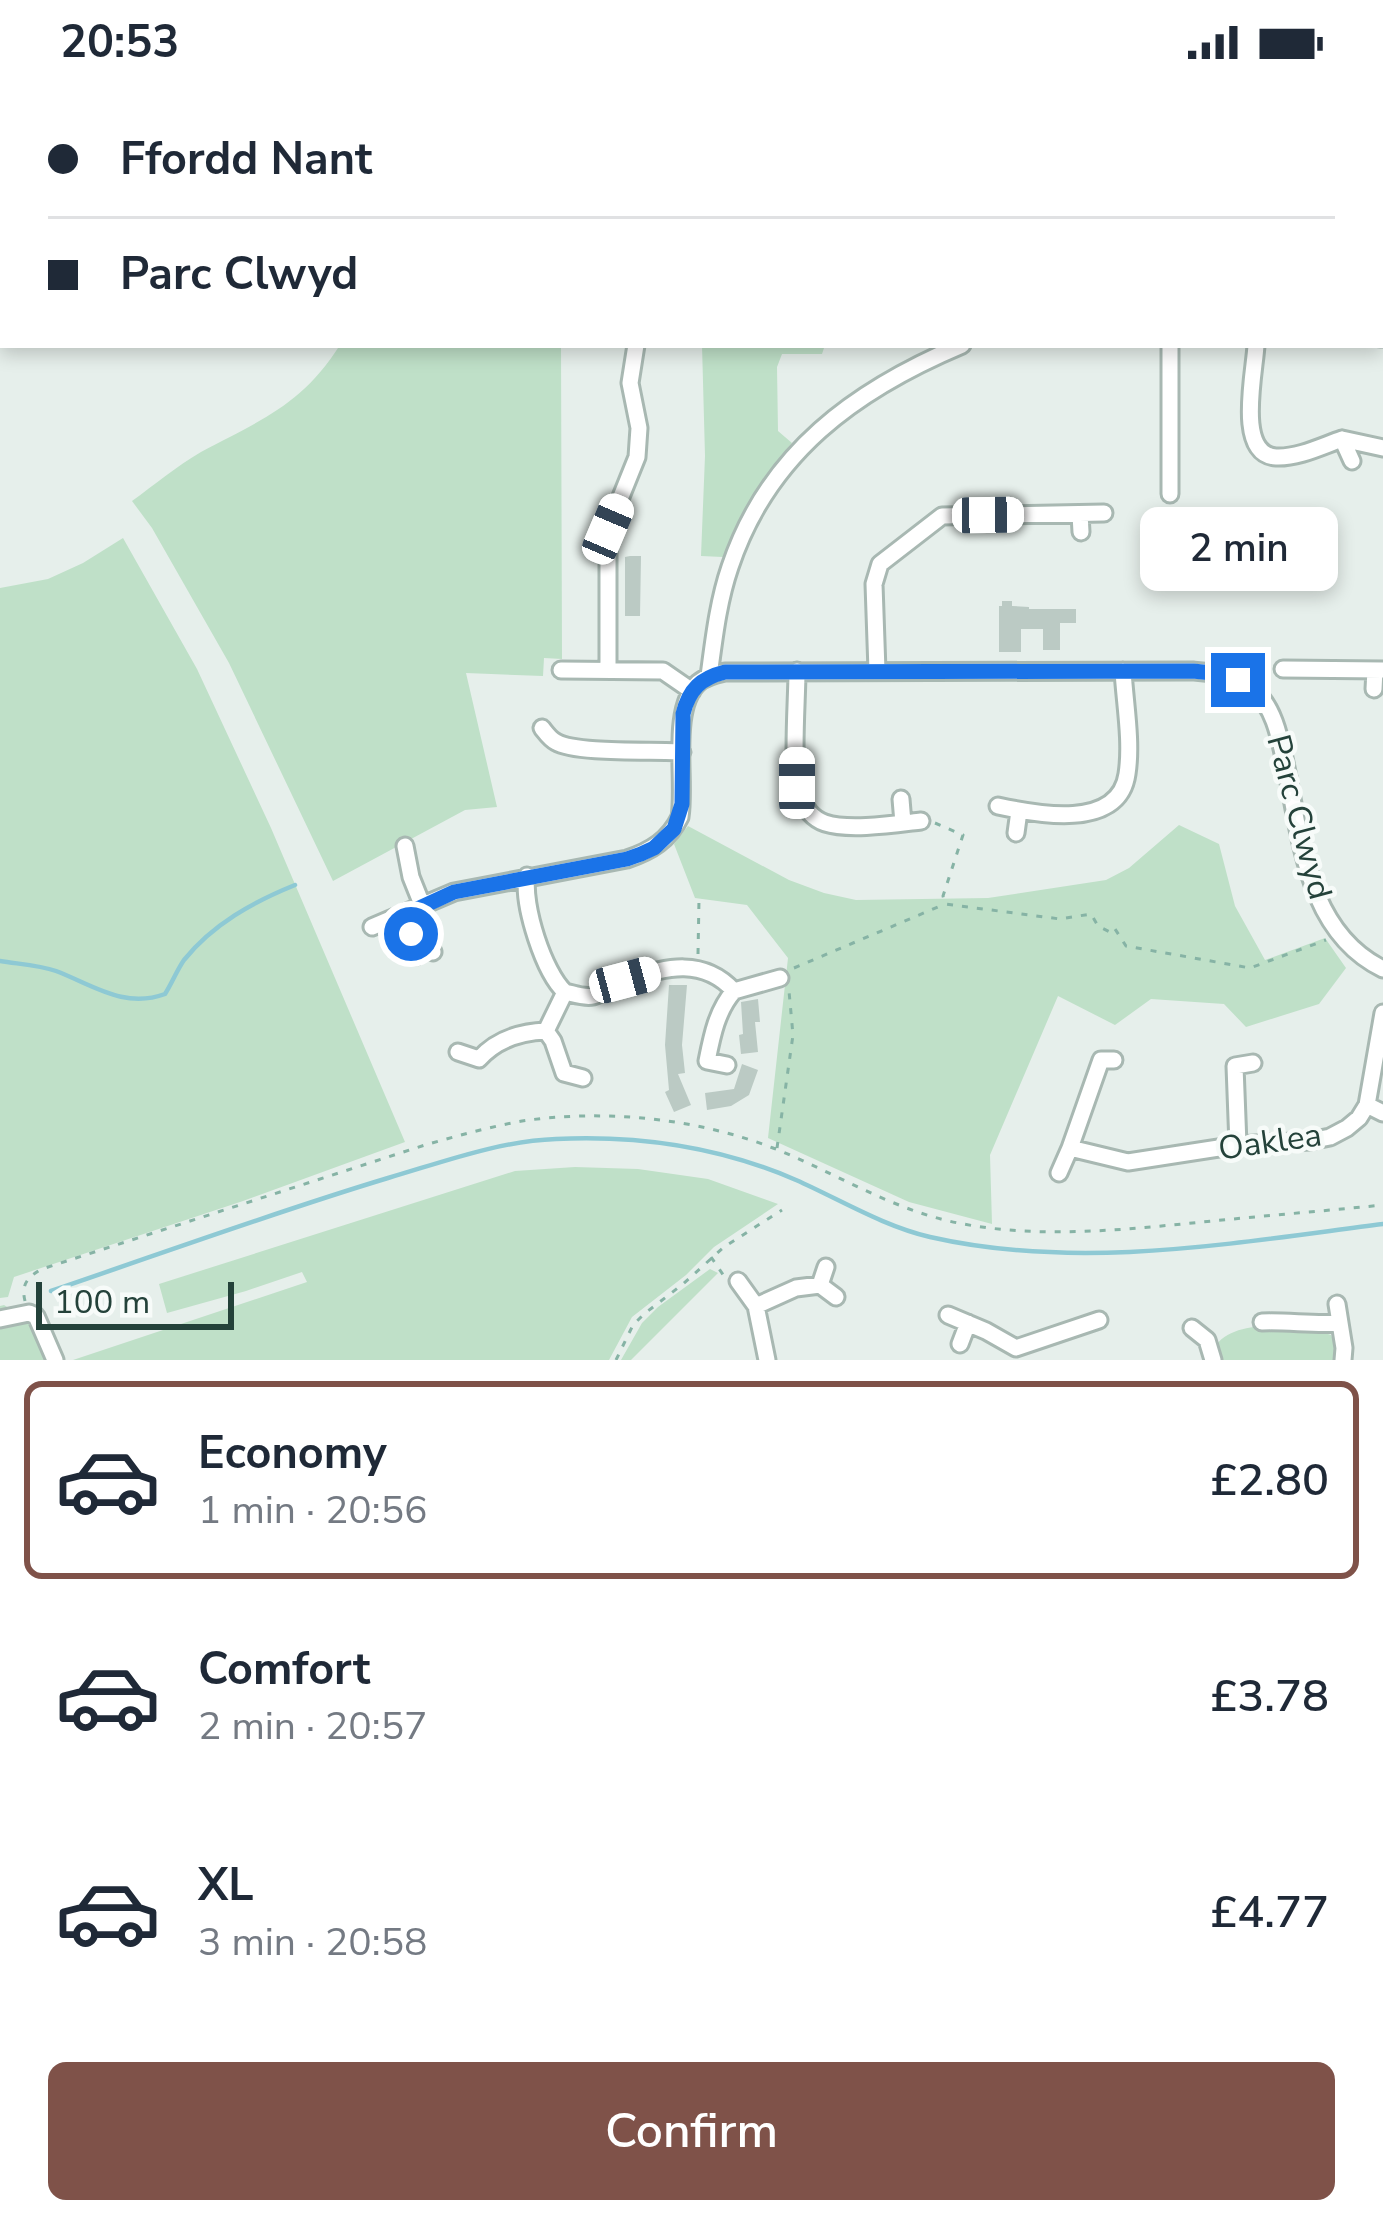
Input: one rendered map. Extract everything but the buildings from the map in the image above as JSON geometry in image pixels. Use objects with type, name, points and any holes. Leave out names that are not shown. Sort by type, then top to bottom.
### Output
[{"type":"street","points":[[608,670],[608,529],[638,458],[639,428],[630,383],[636,348]]},
{"type":"street","points":[[372,927],[454,892],[627,859],[654,848],[674,829],[680,817],[683,714],[692,691],[709,676],[718,610],[746,527],[798,450],[835,414],[955,348]]},
{"type":"street","points":[[1170,348],[1170,494]]},
{"type":"street","points":[[1256,348],[1252,436],[1264,454],[1276,457],[1310,451],[1342,440],[1383,448]]},
{"type":"street","points":[[1342,440],[1352,461]]},
{"type":"street","points":[[877,671],[874,584],[880,564],[942,516],[1104,513]]},
{"type":"street","points":[[1080,514],[1081,532]]},
{"type":"street","points":[[855,582],[874,584]]},
{"type":"street","points":[[1283,669],[1379,670],[1374,689]]},
{"type":"street","points":[[561,670],[663,671],[692,691]]},
{"type":"street","points":[[796,671],[797,783],[804,806],[827,824],[921,821]]},
{"type":"street","name":"Parc Clwyd","points":[[709,676],[796,671],[1221,674],[1253,689],[1266,704],[1278,731],[1312,889],[1332,928],[1364,960],[1383,970]]},
{"type":"street","points":[[998,806],[1079,815],[1094,813],[1119,795],[1128,772],[1123,671]]},
{"type":"street","points":[[542,728],[556,749],[682,752]]},
{"type":"street","points":[[901,799],[903,823]]},
{"type":"street","points":[[1016,833],[1019,811]]},
{"type":"street","points":[[405,846],[425,954]]},
{"type":"street","points":[[527,876],[524,892],[550,974],[565,992],[594,995],[658,971],[697,968],[722,978],[734,991]]},
{"type":"street","points":[[727,1065],[705,1068],[721,1011],[734,991],[781,978]]},
{"type":"street","points":[[546,1030],[565,992]]},
{"type":"street","name":"Oaklea","points":[[1070,1148],[1128,1162],[1330,1137],[1359,1118],[1366,1105],[1383,1013]]},
{"type":"street","points":[[479,1059],[492,1045],[546,1030]]},
{"type":"street","points":[[546,1030],[564,1073]]},
{"type":"street","points":[[458,1052],[479,1059],[487,1078]]},
{"type":"street","points":[[1059,1173],[1107,1056]]},
{"type":"street","points":[[1238,1145],[1234,1060],[1253,1063]]},
{"type":"street","points":[[564,1073],[583,1078]]},
{"type":"street","points":[[549,1084],[564,1073]]},
{"type":"street","points":[[1366,1105],[1383,1113]]},
{"type":"street","points":[[820,1285],[826,1267]]},
{"type":"street","points":[[738,1281],[756,1306],[766,1360]]},
{"type":"street","points":[[756,1306],[796,1288],[820,1285],[836,1297]]},
{"type":"street","points":[[1337,1304],[1342,1360]]},
{"type":"street","points":[[0,1319],[28,1313],[36,1316],[56,1360]]},
{"type":"street","points":[[948,1315],[1015,1354],[1099,1320]]},
{"type":"street","points":[[1262,1322],[1340,1323]]},
{"type":"street","points":[[960,1344],[968,1323]]},
{"type":"street","points":[[1079,1327],[1085,1347]]},
{"type":"street","points":[[1192,1328],[1213,1335],[1213,1360]]},
{"type":"path","points":[[921,821],[963,835],[943,896],[946,904]]},
{"type":"path","points":[[697,968],[699,898]]},
{"type":"path","points":[[777,1150],[793,1034],[789,987],[781,978],[784,972],[946,904],[1060,920],[1091,914],[1098,926],[1112,933],[1115,929],[1126,946],[1250,968],[1339,935]]},
{"type":"path","points":[[36,1316],[23,1290],[29,1276],[41,1269],[425,1145],[547,1118],[616,1116],[691,1125],[777,1150],[903,1206],[955,1222],[1011,1231],[1093,1231],[1383,1205]]},
{"type":"path","points":[[616,1360],[633,1325],[644,1314],[711,1257],[782,1210]]},
{"type":"path","points":[[711,1257],[728,1282],[738,1281]]},
{"type":"green space","points":[[338,348],[561,348],[562,659],[544,658],[543,676],[466,673],[497,807],[465,810],[333,881],[229,663],[132,501],[192,457],[295,397]]},
{"type":"green space","points":[[702,348],[824,348],[822,354],[782,354],[777,367],[778,431],[792,443],[753,498],[723,557],[701,556]]},
{"type":"green space","points":[[123,538],[197,669],[271,828],[405,1142],[14,1277],[8,1297],[0,1298],[0,588],[48,579]]},
{"type":"green space","points":[[1179,825],[1219,844],[1235,906],[1265,960],[1325,938],[1346,968],[1319,1004],[1246,1027],[1224,1004],[1151,999],[1115,1025],[1058,996],[990,1155],[992,1224],[909,1202],[768,1138],[788,958],[747,905],[695,898],[674,844],[688,826],[789,880],[856,900],[988,898],[1106,880],[1129,868]]},
{"type":"green space","points":[[638,1169],[708,1179],[778,1204],[714,1247],[632,1317],[609,1360],[73,1360],[307,1282],[302,1272],[167,1313],[159,1284],[515,1171]]},
{"type":"green space","points":[[710,1269],[718,1273],[631,1360],[621,1360],[642,1323]]},
{"type":"green space","points":[[0,1306],[29,1321],[47,1360],[0,1360]]},
{"type":"green space","points":[[1301,1325],[1331,1335],[1337,1360],[1220,1360],[1214,1348],[1241,1330]]},
{"type":"waterway","points":[[0,961],[49,969],[122,997],[150,998],[165,994],[184,960],[221,925],[295,885]]},
{"type":"waterway","points":[[51,1291],[450,1159],[556,1139],[618,1139],[709,1151],[796,1180],[913,1232],[986,1247],[1043,1252],[1156,1250],[1383,1224]]},
{"type":"route","points":[[411,934],[402,916],[454,892],[627,859],[654,848],[680,817],[683,714],[692,691],[709,676],[725,672],[1193,671],[1238,680]]}]
